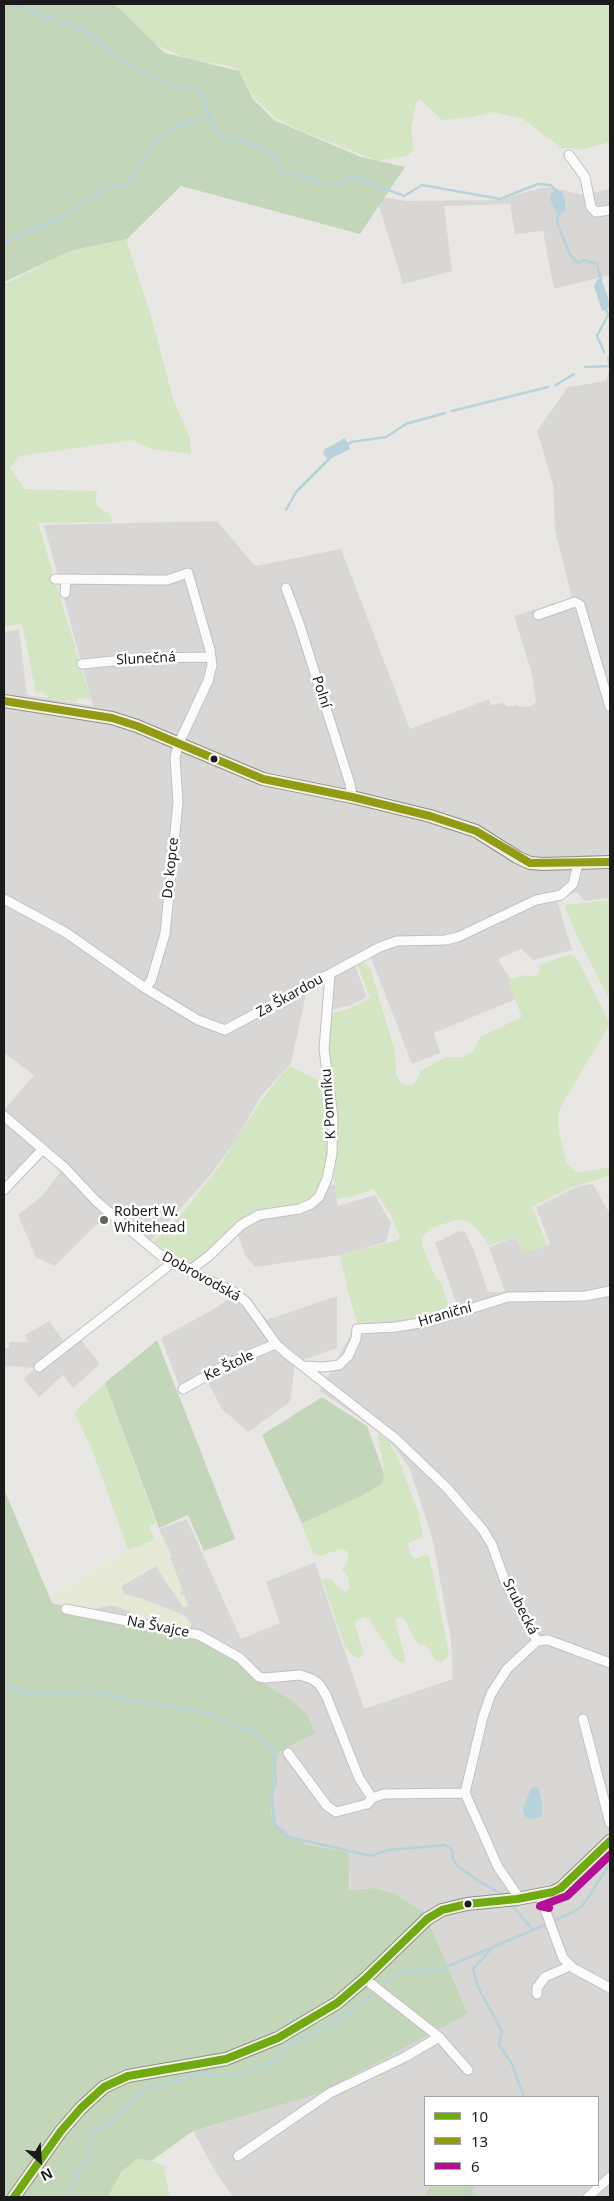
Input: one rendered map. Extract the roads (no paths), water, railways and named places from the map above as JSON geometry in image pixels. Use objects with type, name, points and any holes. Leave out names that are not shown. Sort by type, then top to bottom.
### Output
[{"type":"street","points":[[569,155],[585,176],[591,207],[596,212],[610,210]]},
{"type":"street","points":[[55,579],[167,580],[193,572],[212,665],[208,681],[178,745]]},
{"type":"street","points":[[65,593],[66,579]]},
{"type":"street","name":"Polní","points":[[286,588],[306,645],[350,784],[352,796]]},
{"type":"street","points":[[538,615],[575,602],[580,605],[610,707]]},
{"type":"street","name":"Slunečná","points":[[82,664],[145,658],[211,657]]},
{"type":"street","points":[[4,701],[99,715],[137,726],[178,745],[263,779],[352,796],[430,816],[476,832],[530,863],[578,864],[610,862]]},
{"type":"street","name":"Do kopce","points":[[145,988],[151,981],[165,934],[178,802],[176,758],[178,745]]},
{"type":"street","name":"Za Škardou","points":[[4,899],[65,932],[145,988],[198,1020],[225,1030],[367,954],[397,941],[445,940],[458,937],[536,900],[561,895],[573,884],[578,864]]},
{"type":"street","name":"K Pomníku","points":[[189,1271],[209,1256],[240,1225],[258,1214],[299,1209],[311,1204],[319,1196],[327,1179],[332,1154],[333,1117],[324,1049],[325,1011],[330,974]]},
{"type":"street","name":"Dobrovodská","points":[[4,1116],[64,1168],[130,1232],[172,1263],[236,1293],[247,1303],[276,1344],[396,1439]]},
{"type":"street","points":[[4,1190],[42,1150]]},
{"type":"street","points":[[39,1367],[172,1263]]},
{"type":"street","name":"Hraniční","points":[[303,1366],[323,1367],[339,1365],[348,1356],[356,1339],[357,1329],[396,1327],[431,1322],[508,1297],[585,1296],[610,1290]]},
{"type":"street","name":"Ke Štole","points":[[183,1389],[228,1363],[276,1344]]},
{"type":"street","name":"Srubecká","points":[[396,1439],[447,1488],[483,1530],[492,1545],[506,1581],[536,1641],[506,1669],[491,1694],[483,1717],[465,1793]]},
{"type":"street","name":"Na Švajce","points":[[66,1609],[198,1635],[240,1658],[259,1677],[300,1675],[312,1679],[319,1684],[326,1695],[359,1778],[372,1798]]},
{"type":"street","points":[[536,1641],[548,1640],[610,1663]]},
{"type":"street","points":[[583,1719],[610,1823]]},
{"type":"street","points":[[288,1753],[327,1806],[336,1812],[367,1804],[372,1798],[384,1794],[465,1793],[498,1867],[518,1899]]},
{"type":"street","points":[[14,2197],[61,2131],[81,2108],[104,2087],[128,2076],[226,2059],[278,2038],[337,2003],[365,1979],[427,1919],[442,1910],[467,1904],[540,1896],[560,1888],[610,1841]]},
{"type":"street","points":[[540,1896],[548,1922],[563,1958],[570,1966],[610,1988]]},
{"type":"street","points":[[537,1994],[537,1988],[545,1977],[570,1966]]},
{"type":"street","points":[[365,1979],[439,2037],[468,2070]]},
{"type":"street","points":[[238,2156],[330,2093],[406,2057],[439,2037]]},
{"type":"street","points":[[588,2197],[610,2177]]},
{"type":"water","points":[[556,190],[562,192],[565,200],[565,211],[559,214],[555,211],[550,199],[551,194]]},
{"type":"water","points":[[601,278],[610,304],[609,308],[602,311],[594,286],[597,280]]},
{"type":"water","points":[[345,438],[350,449],[328,460],[323,454],[325,449]]},
{"type":"water","points":[[536,1787],[539,1789],[542,1804],[542,1817],[529,1819],[524,1815],[523,1809],[531,1788]]},
{"type":"waterway","points":[[10,4],[83,30],[135,69],[168,85],[200,90],[213,126],[222,138],[249,143],[270,153],[285,174],[304,176],[322,183]]},
{"type":"waterway","points":[[4,243],[64,216],[108,186],[126,187],[151,146],[165,133],[176,126],[211,116]]},
{"type":"waterway","points":[[330,184],[338,184],[354,177],[404,196],[422,185],[500,199],[538,184],[550,185],[557,193]]},
{"type":"waterway","points":[[559,211],[557,222],[570,255],[578,263],[584,260],[597,264],[601,280]]},
{"type":"waterway","points":[[604,352],[597,336],[608,315],[605,307]]},
{"type":"waterway","points":[[608,358],[610,366]]},
{"type":"waterway","points":[[585,367],[610,366]]},
{"type":"waterway","points":[[556,385],[574,374]]},
{"type":"waterway","points":[[452,411],[548,387]]},
{"type":"waterway","points":[[346,446],[351,442],[386,437],[406,424],[445,413]]},
{"type":"waterway","points":[[286,510],[296,492],[330,458]]},
{"type":"waterway","points":[[4,1685],[28,1694],[102,1692],[121,1699],[210,1713],[235,1727],[252,1731],[273,1748],[276,1783],[271,1796],[275,1825],[289,1837],[371,1856],[388,1850],[445,1845],[452,1850],[453,1860],[459,1867],[478,1881],[504,1895]]},
{"type":"waterway","points":[[510,1903],[533,1930],[581,1907],[610,1863]]},
{"type":"waterway","points":[[524,2096],[512,2064],[499,2045],[502,2031],[478,1987],[473,1969],[493,1947],[533,1930]]},
{"type":"waterway","points":[[385,1982],[400,1972],[437,1971],[491,1948]]},
{"type":"waterway","points":[[72,2197],[72,2186],[91,2149],[90,2142],[96,2130],[109,2124],[144,2090],[203,2074],[243,2075],[275,2060],[287,2046],[347,2015],[371,1995]]},
{"type":"waterway","points":[[468,2197],[473,2186]]},
{"type":"place","name":"Robert W. Whitehead","points":[[104,1220]]}]
